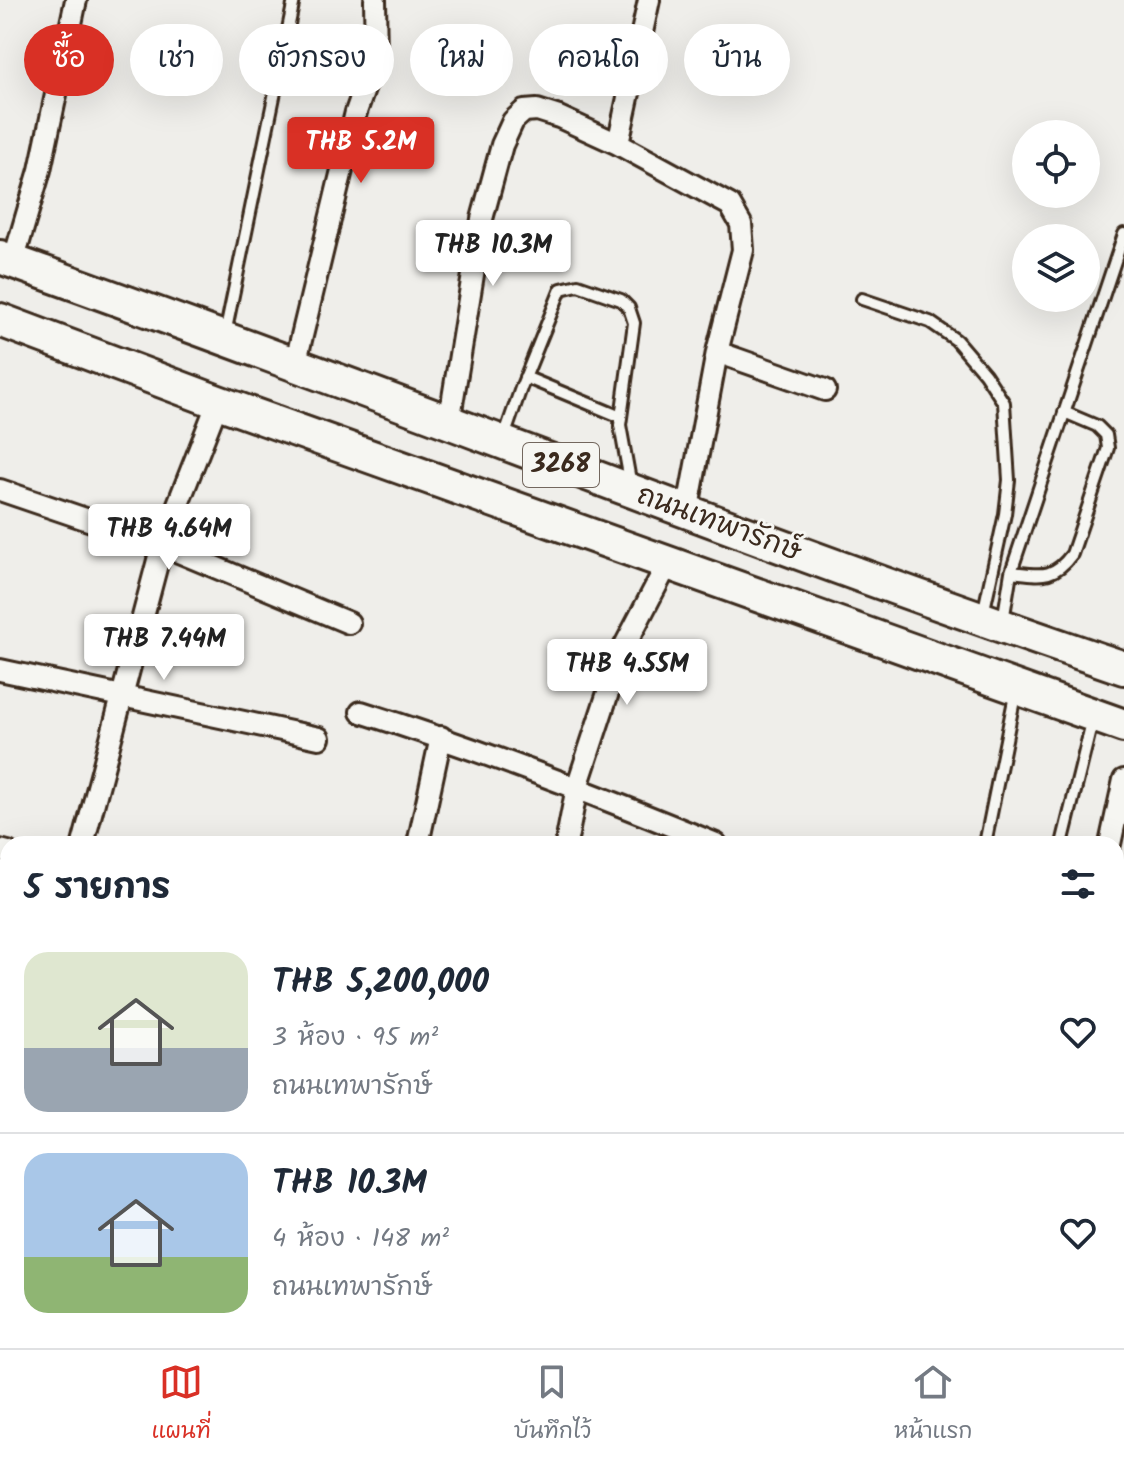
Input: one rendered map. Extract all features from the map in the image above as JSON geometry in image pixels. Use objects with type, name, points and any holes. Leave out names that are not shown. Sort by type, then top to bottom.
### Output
[{"type":"main road","name":"ถนนเทพารักษ์","points":[[6,259],[687,513],[1124,668]]},
{"type":"main road","name":"ถนนเทพารักษ์","points":[[0,320],[218,402],[1124,726]]},
{"type":"street","points":[[6,259],[40,170],[76,0]]},
{"type":"street","points":[[295,365],[356,112],[376,56],[375,0]]},
{"type":"street","points":[[618,144],[649,0]]},
{"type":"street","points":[[449,423],[482,219],[502,145],[513,121],[524,111],[537,110],[559,117],[618,144],[730,205],[741,224],[743,250],[717,352],[687,513]]},
{"type":"street","points":[[717,352],[825,390]]},
{"type":"street","points":[[85,836],[162,545],[218,402]]},
{"type":"street","points":[[0,490],[162,545],[349,623]]},
{"type":"street","points":[[568,836],[577,787],[621,653],[668,563]]},
{"type":"street","points":[[0,670],[319,738]]},
{"type":"street","points":[[361,712],[441,737],[577,787],[696,836]]},
{"type":"street","points":[[420,836],[441,737]]},
{"type":"street","points":[[1112,836],[1124,780]]},
{"type":"lane","points":[[224,340],[294,0]]},
{"type":"lane","points":[[992,623],[1124,234]]},
{"type":"lane","points":[[503,442],[525,377],[561,289],[578,285],[621,300],[629,308],[634,323],[620,425],[632,492]]},
{"type":"lane","points":[[862,299],[930,322],[956,340],[985,374],[1004,403],[1009,480],[992,623]]},
{"type":"lane","points":[[525,377],[621,417]]},
{"type":"lane","points":[[1011,572],[1048,575],[1063,568],[1072,554],[1108,448],[1106,435],[1097,426],[1064,412]]},
{"type":"lane","points":[[987,836],[1017,688]]},
{"type":"lane","points":[[1064,836],[1094,715]]}]
